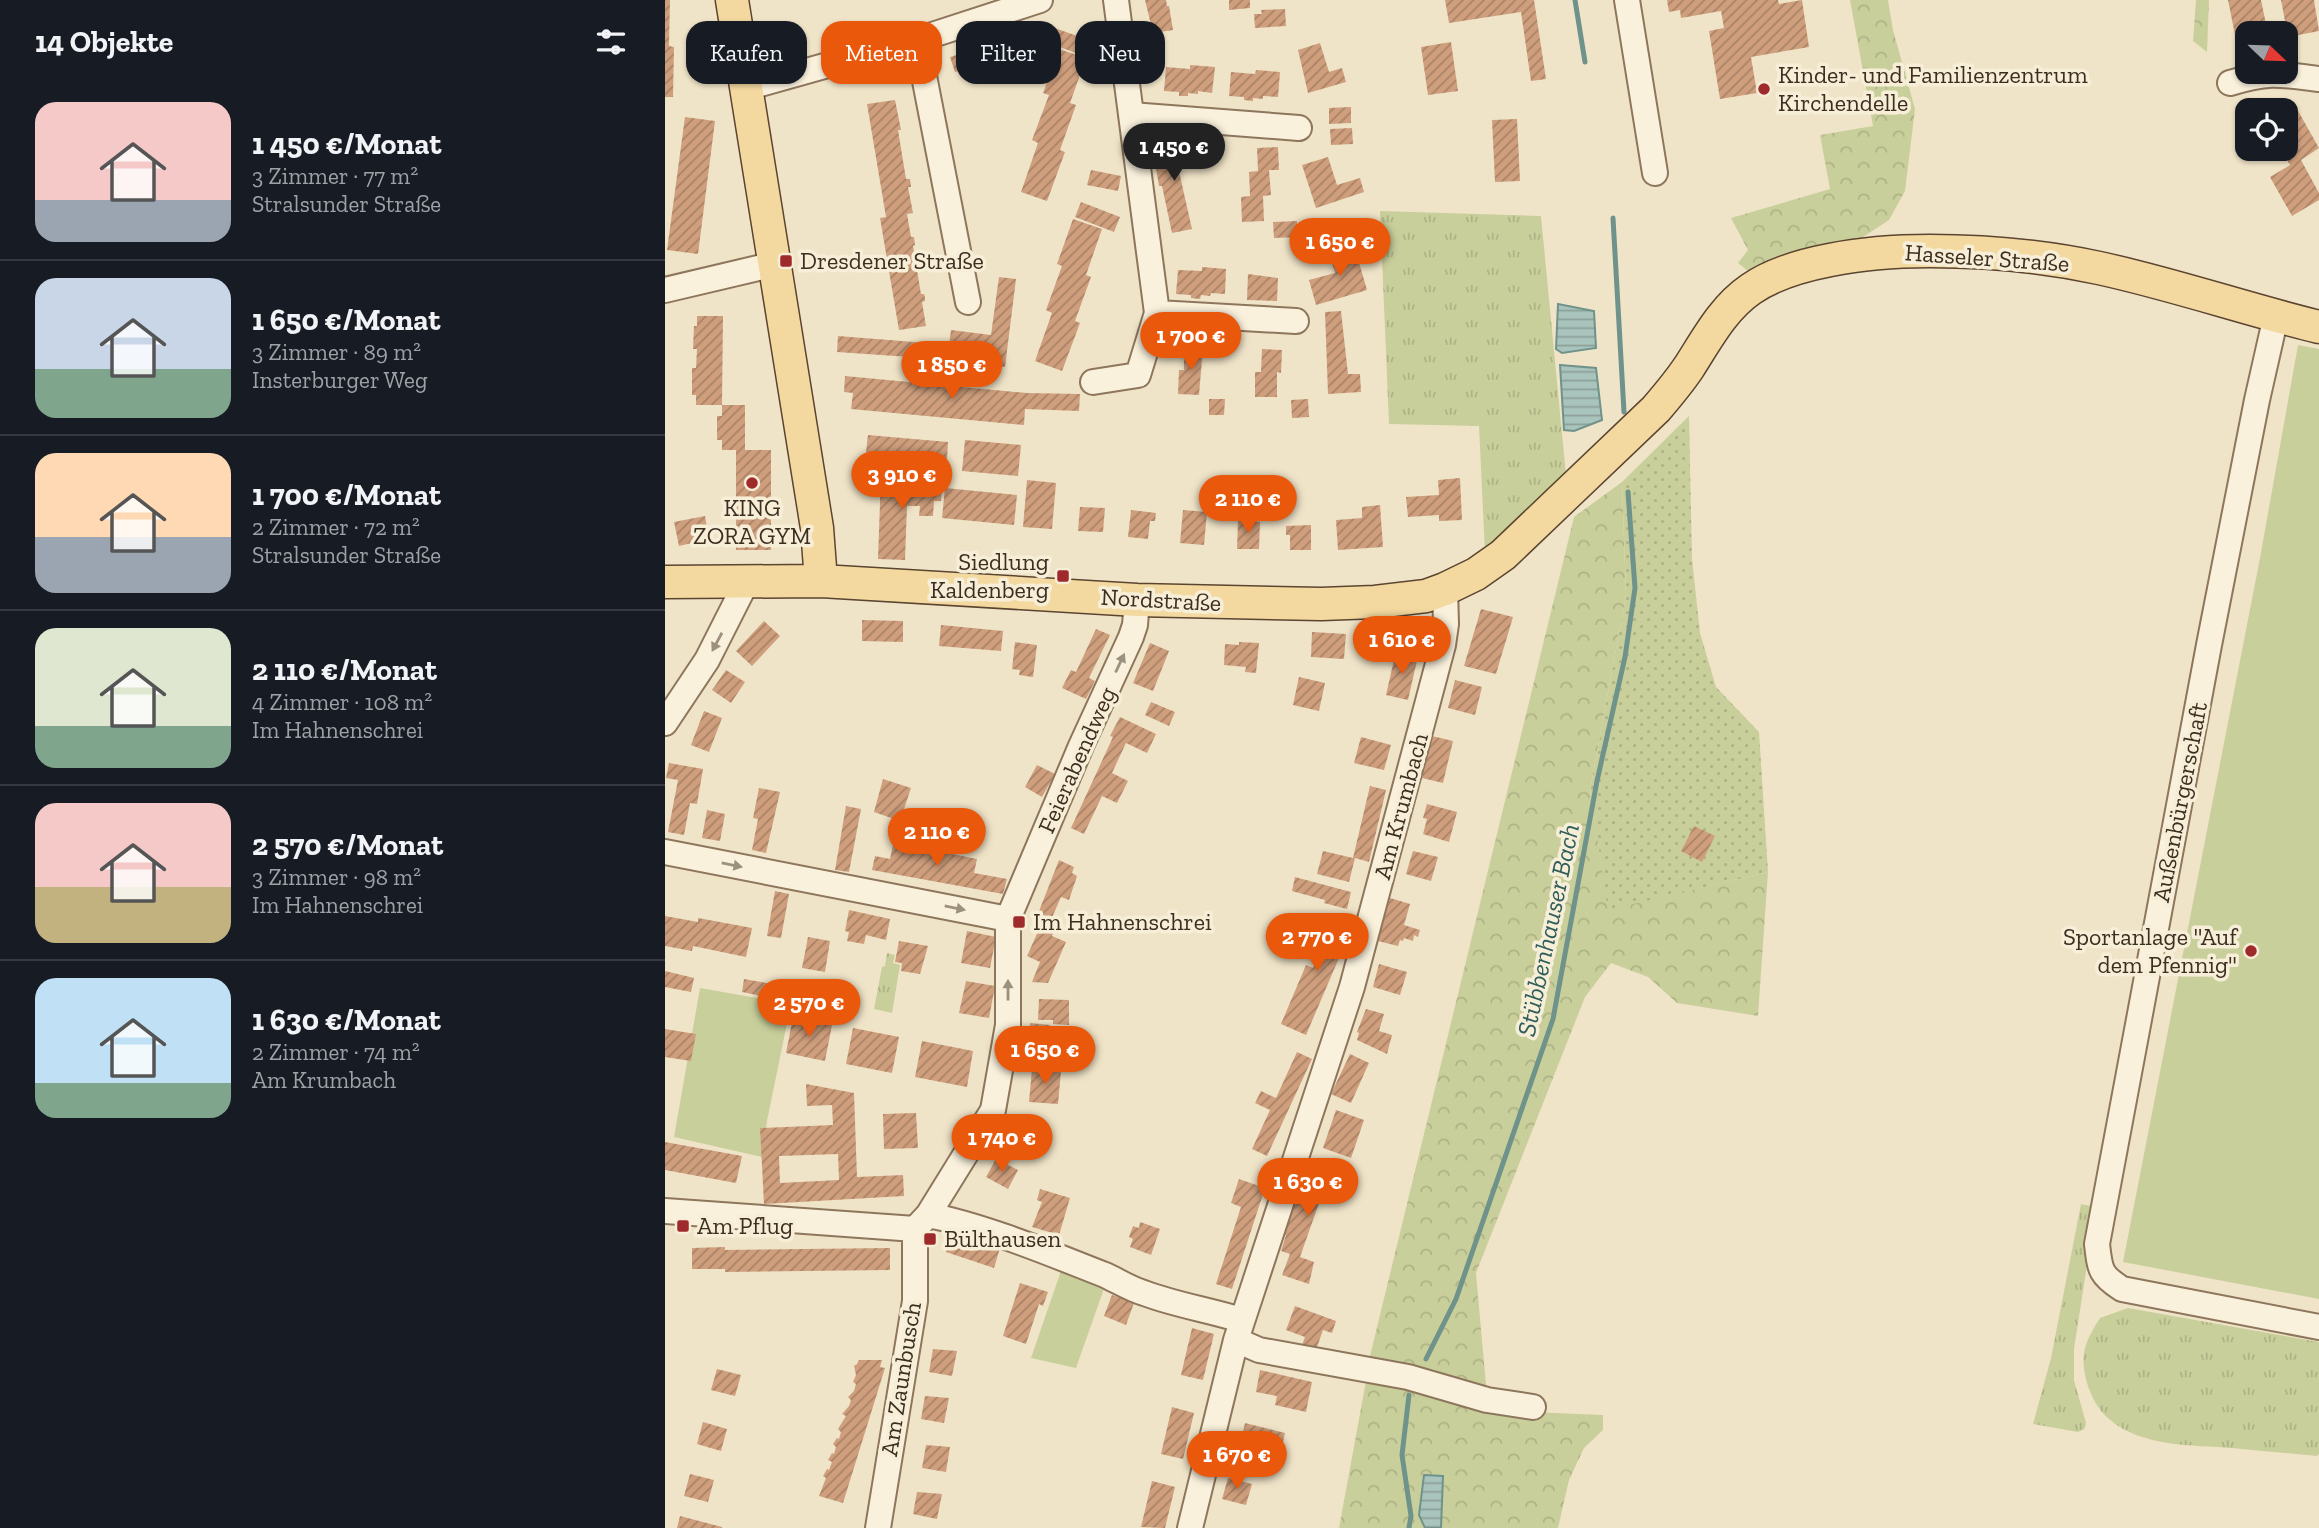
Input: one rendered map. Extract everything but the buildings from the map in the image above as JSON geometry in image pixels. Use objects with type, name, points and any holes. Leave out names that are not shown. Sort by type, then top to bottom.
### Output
[{"type":"main road","points":[[732,0],[817,528],[821,581]]},
{"type":"main road","name":"Hasseler Straße","points":[[1445,589],[1476,574],[1503,555],[1656,409],[1677,385],[1721,317],[1734,302],[1769,278],[1812,264],[1885,251],[1960,251],[2041,258],[2132,276],[2319,327]]},
{"type":"main road","name":"Nordstraße","points":[[665,582],[821,581],[1137,600],[1321,604],[1403,600],[1445,589]]},
{"type":"street","points":[[942,32],[1040,0]]},
{"type":"street","points":[[1093,382],[1138,375],[1157,313],[1116,0]]},
{"type":"street","points":[[1627,0],[1655,173]]},
{"type":"street","points":[[746,88],[821,67]]},
{"type":"street","points":[[2230,83],[2254,75],[2281,73],[2319,79]]},
{"type":"street","points":[[926,84],[968,302]]},
{"type":"street","points":[[1131,115],[1299,128]]},
{"type":"street","points":[[665,290],[775,264]]},
{"type":"street","points":[[1157,313],[1296,321]]},
{"type":"street","name":"Außenbürgerschaft","points":[[2276,316],[2206,658],[2097,1244],[2099,1265],[2106,1279],[2122,1289],[2319,1327]]},
{"type":"street","points":[[665,723],[707,660],[747,581]]},
{"type":"street","name":"Am Krumbach","points":[[1190,1528],[1238,1330],[1356,975],[1443,645],[1446,624],[1445,589]]},
{"type":"street","name":"Feierabendweg","points":[[921,1222],[993,1110],[1008,1025],[1008,919],[1081,746],[1131,637],[1137,600]]},
{"type":"street","points":[[665,852],[1008,919]]},
{"type":"street","points":[[665,1211],[921,1222],[947,1219],[1024,1245],[1142,1293],[1186,1307],[1197,1307],[1238,1330],[1259,1350],[1408,1377],[1487,1400],[1533,1408]]},
{"type":"street","name":"Am Zaunbusch","points":[[878,1528],[915,1301],[921,1222]]},
{"type":"green space","points":[[1850,0],[1888,0],[1893,30],[1915,109],[1905,191],[1889,220],[1851,245],[1754,276],[1738,263],[1748,250],[1731,218],[1830,189],[1820,135],[1873,126]]},
{"type":"green space","points":[[2196,0],[2209,0],[2207,52],[2193,41]]},
{"type":"green space","points":[[1380,211],[1541,216],[1566,475],[1485,553],[1479,426],[1389,424]]},
{"type":"green space","name":"Sportanlage \"Auf dem Pfennig\"","points":[[2298,345],[2319,349],[2319,1299],[2123,1262],[2260,558]]},
{"type":"green space","points":[[1689,416],[1692,559],[1700,633],[1716,687],[1759,732],[1768,872],[1608,910],[1590,790],[1626,595],[1622,482]]},
{"type":"green space","points":[[1622,482],[1626,595],[1590,790],[1609,909],[1768,872],[1758,1016],[1677,1003],[1648,977],[1611,963],[1585,997],[1476,1273],[1487,1396],[1370,1356],[1574,517]]},
{"type":"green space","points":[[887,953],[895,955],[893,963],[900,965],[892,1013],[874,1009]]},
{"type":"green space","points":[[700,988],[791,1004],[762,1157],[674,1137]]},
{"type":"green space","points":[[2081,1204],[2096,1207],[2074,1349],[2074,1380],[2086,1423],[2084,1429],[2078,1432],[2033,1424],[2051,1358]]},
{"type":"green space","points":[[1063,1265],[1106,1283],[1076,1368],[1031,1358]]},
{"type":"green space","points":[[2128,1308],[2319,1342],[2319,1454],[2317,1456],[2167,1443],[2136,1435],[2109,1419],[2098,1407],[2089,1388],[2084,1364],[2085,1349],[2100,1318]]},
{"type":"green space","points":[[1366,1381],[1509,1411],[1603,1415],[1603,1430],[1584,1448],[1569,1480],[1558,1528],[1339,1528]]},
{"type":"water","points":[[1558,304],[1594,311],[1596,348],[1562,353],[1556,349]]},
{"type":"water","points":[[1560,365],[1596,368],[1602,420],[1574,431],[1564,430]]},
{"type":"water","points":[[1424,1475],[1443,1476],[1441,1528],[1425,1528],[1419,1515]]},
{"type":"waterway","name":"Stübbenhauser Bach","points":[[1575,0],[1585,62]]},
{"type":"waterway","name":"Stübbenhauser Bach","points":[[1613,218],[1624,412]]},
{"type":"waterway","name":"Stübbenhauser Bach","points":[[1426,1359],[1456,1299],[1553,1019],[1597,781],[1625,657],[1635,588],[1628,492]]},
{"type":"waterway","name":"Stübbenhauser Bach","points":[[1409,1395],[1402,1455],[1411,1516],[1409,1528]]},
{"type":"place","name":"Kinder- und Familienzentrum Kirchendelle","points":[[1764,89]]},
{"type":"place","name":"Dresdener Straße","points":[[786,261]]},
{"type":"place","name":"KING ZORA GYM","points":[[752,483]]},
{"type":"place","name":"Siedlung Kaldenberg","points":[[1063,576]]},
{"type":"place","name":"Im Hahnenschrei","points":[[1019,922]]},
{"type":"place","name":"Sportanlage \"Auf dem Pfennig\"","points":[[2251,951]]},
{"type":"place","name":"Am Pflug","points":[[683,1226]]},
{"type":"place","name":"Bülthausen","points":[[930,1239]]}]
